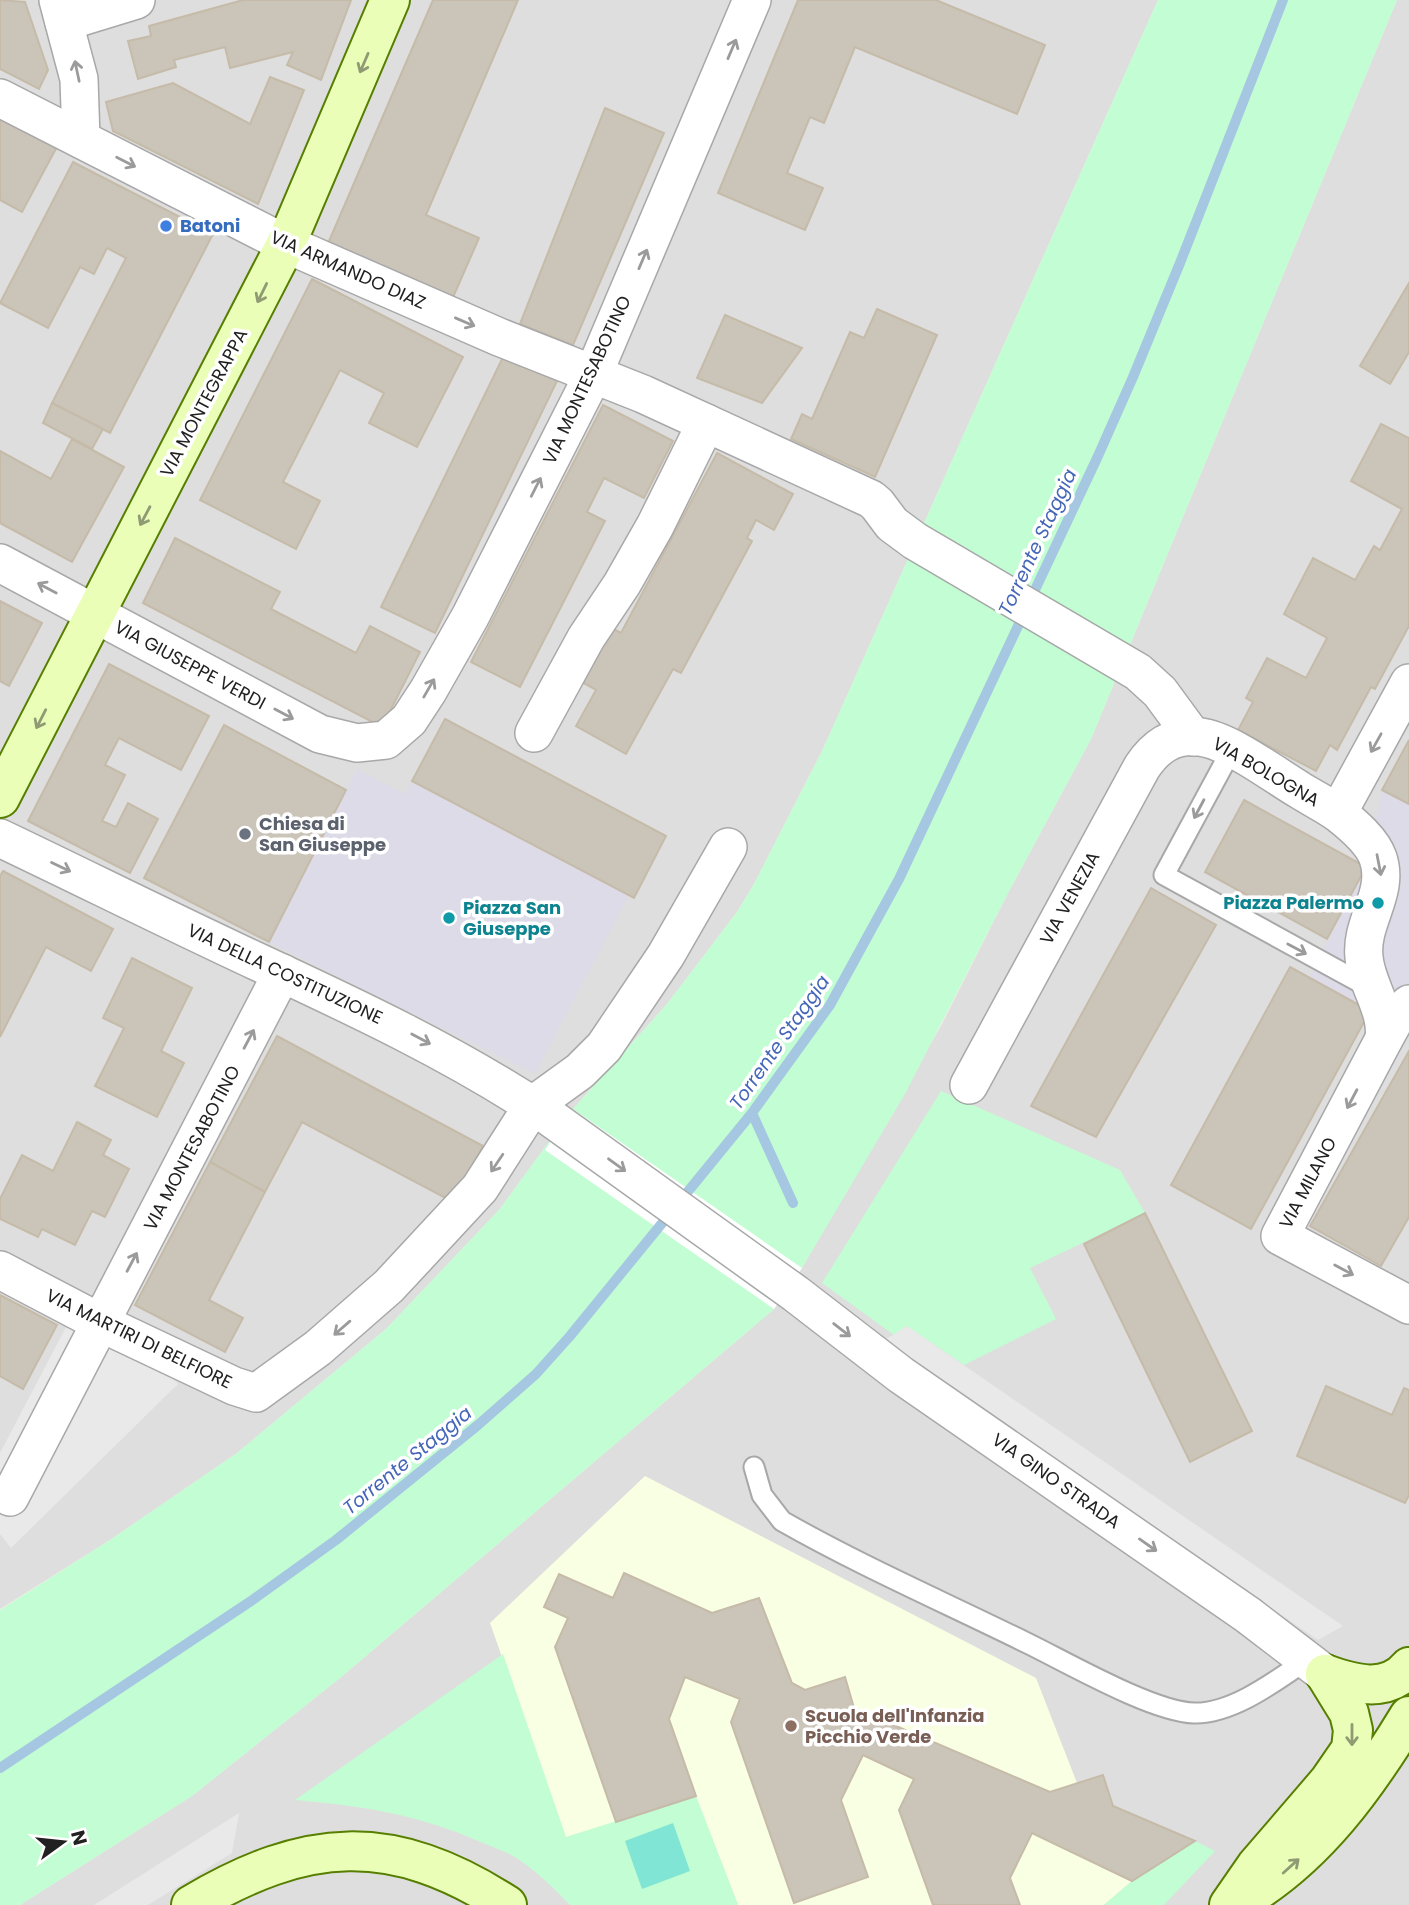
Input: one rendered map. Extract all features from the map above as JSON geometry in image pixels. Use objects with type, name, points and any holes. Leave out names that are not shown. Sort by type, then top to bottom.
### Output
[{"type":"main road","name":"VIA MONTEGRAPPA","points":[[0,798],[286,244],[390,0]]},
{"type":"main road","points":[[1316,1667],[1347,1682],[1371,1685],[1393,1680],[1409,1667]]},
{"type":"main road","points":[[1229,1905],[1256,1867],[1329,1782],[1351,1749],[1353,1730],[1349,1713],[1316,1667]]},
{"type":"main road","points":[[1235,1905],[1285,1872],[1321,1838],[1365,1783],[1409,1716]]},
{"type":"main road","points":[[191,1905],[224,1885],[280,1862],[301,1856],[344,1852],[378,1853],[424,1863],[476,1885],[507,1905]]},
{"type":"street","points":[[81,139],[79,79],[61,11],[136,0]]},
{"type":"street","name":"VIA MONTESABOTINO","points":[[386,740],[409,720],[448,656],[593,375],[752,0]]},
{"type":"street","name":"VIA ARMANDO DIAZ","points":[[0,98],[286,244],[430,308],[634,390],[871,499],[892,524],[915,541],[1128,666],[1160,692],[1193,737]]},
{"type":"street","points":[[534,733],[586,638],[622,584],[649,536],[705,423]]},
{"type":"street","name":"VIA GIUSEPPE VERDI","points":[[0,563],[320,734],[357,743],[386,740]]},
{"type":"street","points":[[1384,1039],[1384,1019],[1363,956],[1380,890],[1380,867],[1374,849],[1338,813],[1409,683]]},
{"type":"street","name":"VIA BOLOGNA","points":[[1193,737],[1207,738],[1232,749],[1338,813]]},
{"type":"street","name":"VIA VENEZIA","points":[[969,1085],[1142,766],[1155,749],[1163,744],[1174,739],[1193,737]]},
{"type":"street","name":"VIA DELLA COSTITUZIONE","points":[[0,838],[419,1038],[562,1125]]},
{"type":"street","points":[[533,1105],[580,1071],[604,1047],[660,964],[728,847]]},
{"type":"street","name":"VIA MONTESABOTINO","points":[[10,1497],[282,973]]},
{"type":"street","points":[[1384,1039],[1394,1021],[1409,1004]]},
{"type":"street","name":"VIA MILANO","points":[[1384,1039],[1280,1236],[1409,1305]]},
{"type":"street","name":"VIA MARTIRI DI BELFIORE","points":[[0,1270],[100,1323],[256,1394],[318,1348],[415,1260],[480,1188],[533,1105]]},
{"type":"street","name":"VIA GINO STRADA","points":[[562,1125],[919,1387],[1228,1601],[1316,1667]]},
{"type":"lane","points":[[1232,749],[1164,875],[1372,989]]},
{"type":"lane","points":[[754,1467],[762,1495],[782,1521],[1105,1681],[1167,1707],[1194,1713],[1216,1711],[1316,1667]]},
{"type":"shaded area","points":[[0,0],[1158,0],[823,749],[737,912],[667,1004],[573,1109],[499,1210],[386,1329],[237,1453],[110,1540],[0,1609]]},
{"type":"shaded area","points":[[1397,0],[1409,0],[1409,1905],[20,1905],[192,1796],[340,1678],[774,1309],[802,1268],[942,1024],[1007,895],[1091,739]]},
{"type":"shaded area","name":"Piazza San Giuseppe","points":[[357,769],[405,794],[412,781],[629,895],[535,1074],[269,942]]},
{"type":"shaded area","name":"Piazza Palermo","points":[[1382,790],[1409,804],[1409,1011],[1370,1011],[1309,978],[1366,867]]},
{"type":"shaded area","points":[[907,1326],[1343,1626],[1318,1640],[883,1341]]},
{"type":"shaded area","points":[[66,1327],[159,1365],[178,1384],[11,1548],[0,1534],[0,1453]]},
{"type":"shaded area","name":"Scuola dell'Infanzia Picchio Verde","points":[[645,1476],[1036,1678],[1077,1783],[1103,1775],[1113,1806],[1195,1841],[1132,1881],[1104,1905],[738,1905],[696,1797],[566,1838],[490,1623]]},
{"type":"shaded area","points":[[239,1813],[232,1853],[148,1905],[94,1905]]},
{"type":"shaded area","points":[[673,1823],[690,1871],[642,1889],[625,1841]]},
{"type":"green space","points":[[1158,0],[1397,0],[1091,739],[905,1094],[802,1268],[774,1309],[340,1678],[192,1796],[20,1905],[0,1905],[0,1610],[110,1540],[237,1453],[386,1329],[499,1210],[573,1109],[667,1004],[737,912],[823,749]]},
{"type":"green space","points":[[941,1091],[1120,1170],[1145,1213],[1030,1268],[1056,1319],[964,1365],[907,1326],[894,1335],[822,1283]]},
{"type":"green space","points":[[503,1654],[566,1837],[696,1796],[738,1905],[570,1905],[545,1880],[518,1859],[460,1833],[391,1813],[295,1800]]},
{"type":"green space","points":[[1195,1841],[1215,1851],[1164,1905],[1104,1905],[1132,1881]]},
{"type":"pier","points":[[573,1109],[802,1268],[774,1309],[545,1150]]},
{"type":"building","points":[[0,0],[25,2],[48,70],[39,89],[0,69]]},
{"type":"building","points":[[243,0],[351,0],[321,80],[287,65],[293,52],[230,68],[225,47],[174,60],[176,67],[138,79],[128,41],[151,36],[149,26]]},
{"type":"building","points":[[433,0],[518,0],[426,215],[479,238],[451,302],[326,248]]},
{"type":"building","points":[[798,0],[936,0],[1045,45],[1017,114],[855,47],[824,123],[810,117],[787,173],[823,188],[805,230],[718,193]]},
{"type":"building","points":[[270,77],[304,90],[258,204],[113,131],[106,102],[173,83],[250,124]]},
{"type":"building","points":[[605,108],[664,133],[573,345],[520,324]]},
{"type":"building","points":[[0,114],[58,145],[22,212],[0,200]]},
{"type":"building","points":[[73,162],[213,234],[110,433],[52,403],[126,258],[107,248],[94,274],[80,267],[48,328],[0,303]]},
{"type":"building","points":[[312,279],[463,357],[417,447],[369,423],[384,393],[340,370],[283,482],[320,501],[296,549],[200,500]]},
{"type":"building","points":[[1409,283],[1409,352],[1390,384],[1360,366]]},
{"type":"building","points":[[877,309],[937,335],[875,477],[791,439],[802,414],[812,419],[850,332],[864,338]]},
{"type":"building","points":[[725,315],[802,348],[762,403],[697,378]]},
{"type":"building","points":[[504,355],[557,381],[435,633],[381,607]]},
{"type":"building","points":[[52,403],[103,429],[92,449],[43,423]]},
{"type":"building","points":[[603,405],[673,441],[644,498],[604,478],[587,512],[605,521],[520,687],[471,662]]},
{"type":"building","points":[[1381,424],[1409,438],[1409,626],[1375,689],[1371,687],[1337,750],[1330,745],[1316,771],[1238,730],[1253,702],[1246,698],[1267,658],[1306,678],[1327,638],[1284,614],[1313,558],[1355,580],[1374,546],[1380,550],[1402,509],[1351,481]]},
{"type":"building","points":[[72,439],[124,467],[72,562],[0,523],[0,451],[51,479]]},
{"type":"building","points":[[717,453],[793,494],[774,530],[756,520],[747,538],[752,541],[681,673],[673,669],[626,754],[576,726],[596,690],[580,681],[610,627],[621,633]]},
{"type":"building","points":[[175,538],[280,592],[271,609],[356,653],[370,626],[420,652],[382,727],[143,603]]},
{"type":"building","points":[[0,601],[42,623],[9,686],[0,681]]},
{"type":"building","points":[[109,664],[209,716],[181,770],[119,738],[105,765],[125,775],[102,821],[116,827],[128,803],[158,819],[130,873],[28,821]]},
{"type":"building","points":[[445,719],[666,836],[634,898],[412,781]]},
{"type":"building","name":"Chiesa di San Giuseppe","points":[[224,725],[346,790],[269,942],[144,878]]},
{"type":"building","points":[[1409,740],[1409,804],[1382,790]]},
{"type":"building","points":[[1244,800],[1366,867],[1327,939],[1205,872]]},
{"type":"building","points":[[3,871],[113,929],[91,971],[46,947],[0,1037],[0,876]]},
{"type":"building","points":[[1151,888],[1216,925],[1096,1137],[1031,1106]]},
{"type":"building","points":[[132,958],[192,988],[161,1051],[184,1063],[157,1117],[95,1086],[124,1028],[103,1018]]},
{"type":"building","points":[[1290,967],[1370,1011],[1251,1229],[1171,1185]]},
{"type":"building","points":[[277,1036],[483,1146],[453,1202],[302,1122],[265,1192],[210,1162]]},
{"type":"building","points":[[1409,1051],[1409,1217],[1381,1266],[1310,1226]]},
{"type":"building","points":[[77,1122],[111,1140],[103,1155],[129,1169],[105,1217],[92,1211],[75,1245],[42,1229],[38,1237],[0,1219],[0,1199],[22,1155],[53,1171]]},
{"type":"building","points":[[210,1162],[265,1192],[209,1300],[243,1318],[225,1352],[135,1305]]},
{"type":"building","points":[[1145,1213],[1252,1431],[1190,1462],[1084,1244]]},
{"type":"building","points":[[0,1295],[57,1325],[23,1389],[0,1376]]},
{"type":"building","points":[[1326,1386],[1392,1415],[1404,1388],[1409,1390],[1409,1495],[1405,1503],[1297,1456]]},
{"type":"building","points":[[624,1573],[712,1613],[759,1598],[792,1683],[805,1690],[845,1677],[854,1708],[1050,1792],[1103,1775],[1113,1806],[1195,1841],[1132,1881],[1032,1833],[1010,1878],[1020,1905],[933,1905],[899,1810],[914,1779],[863,1755],[841,1800],[868,1877],[794,1903],[731,1722],[740,1699],[685,1677],[669,1719],[696,1796],[616,1822],[555,1647],[568,1618],[544,1607],[559,1574],[613,1598]]},
{"type":"waterway","name":"Torrente Staggia","points":[[0,1768],[251,1601],[336,1540],[478,1425],[536,1374],[570,1336],[752,1113],[830,1005],[899,879],[1133,377],[1283,0]]},
{"type":"waterway","points":[[752,1113],[793,1203]]},
{"type":"place","name":"Batoni","points":[[166,226]]},
{"type":"place","name":"Chiesa di San Giuseppe","points":[[245,834]]},
{"type":"place","name":"Piazza Palermo","points":[[1378,903]]},
{"type":"place","name":"Piazza San Giuseppe","points":[[449,918]]},
{"type":"place","name":"Scuola dell'Infanzia Picchio Verde","points":[[791,1726]]}]
